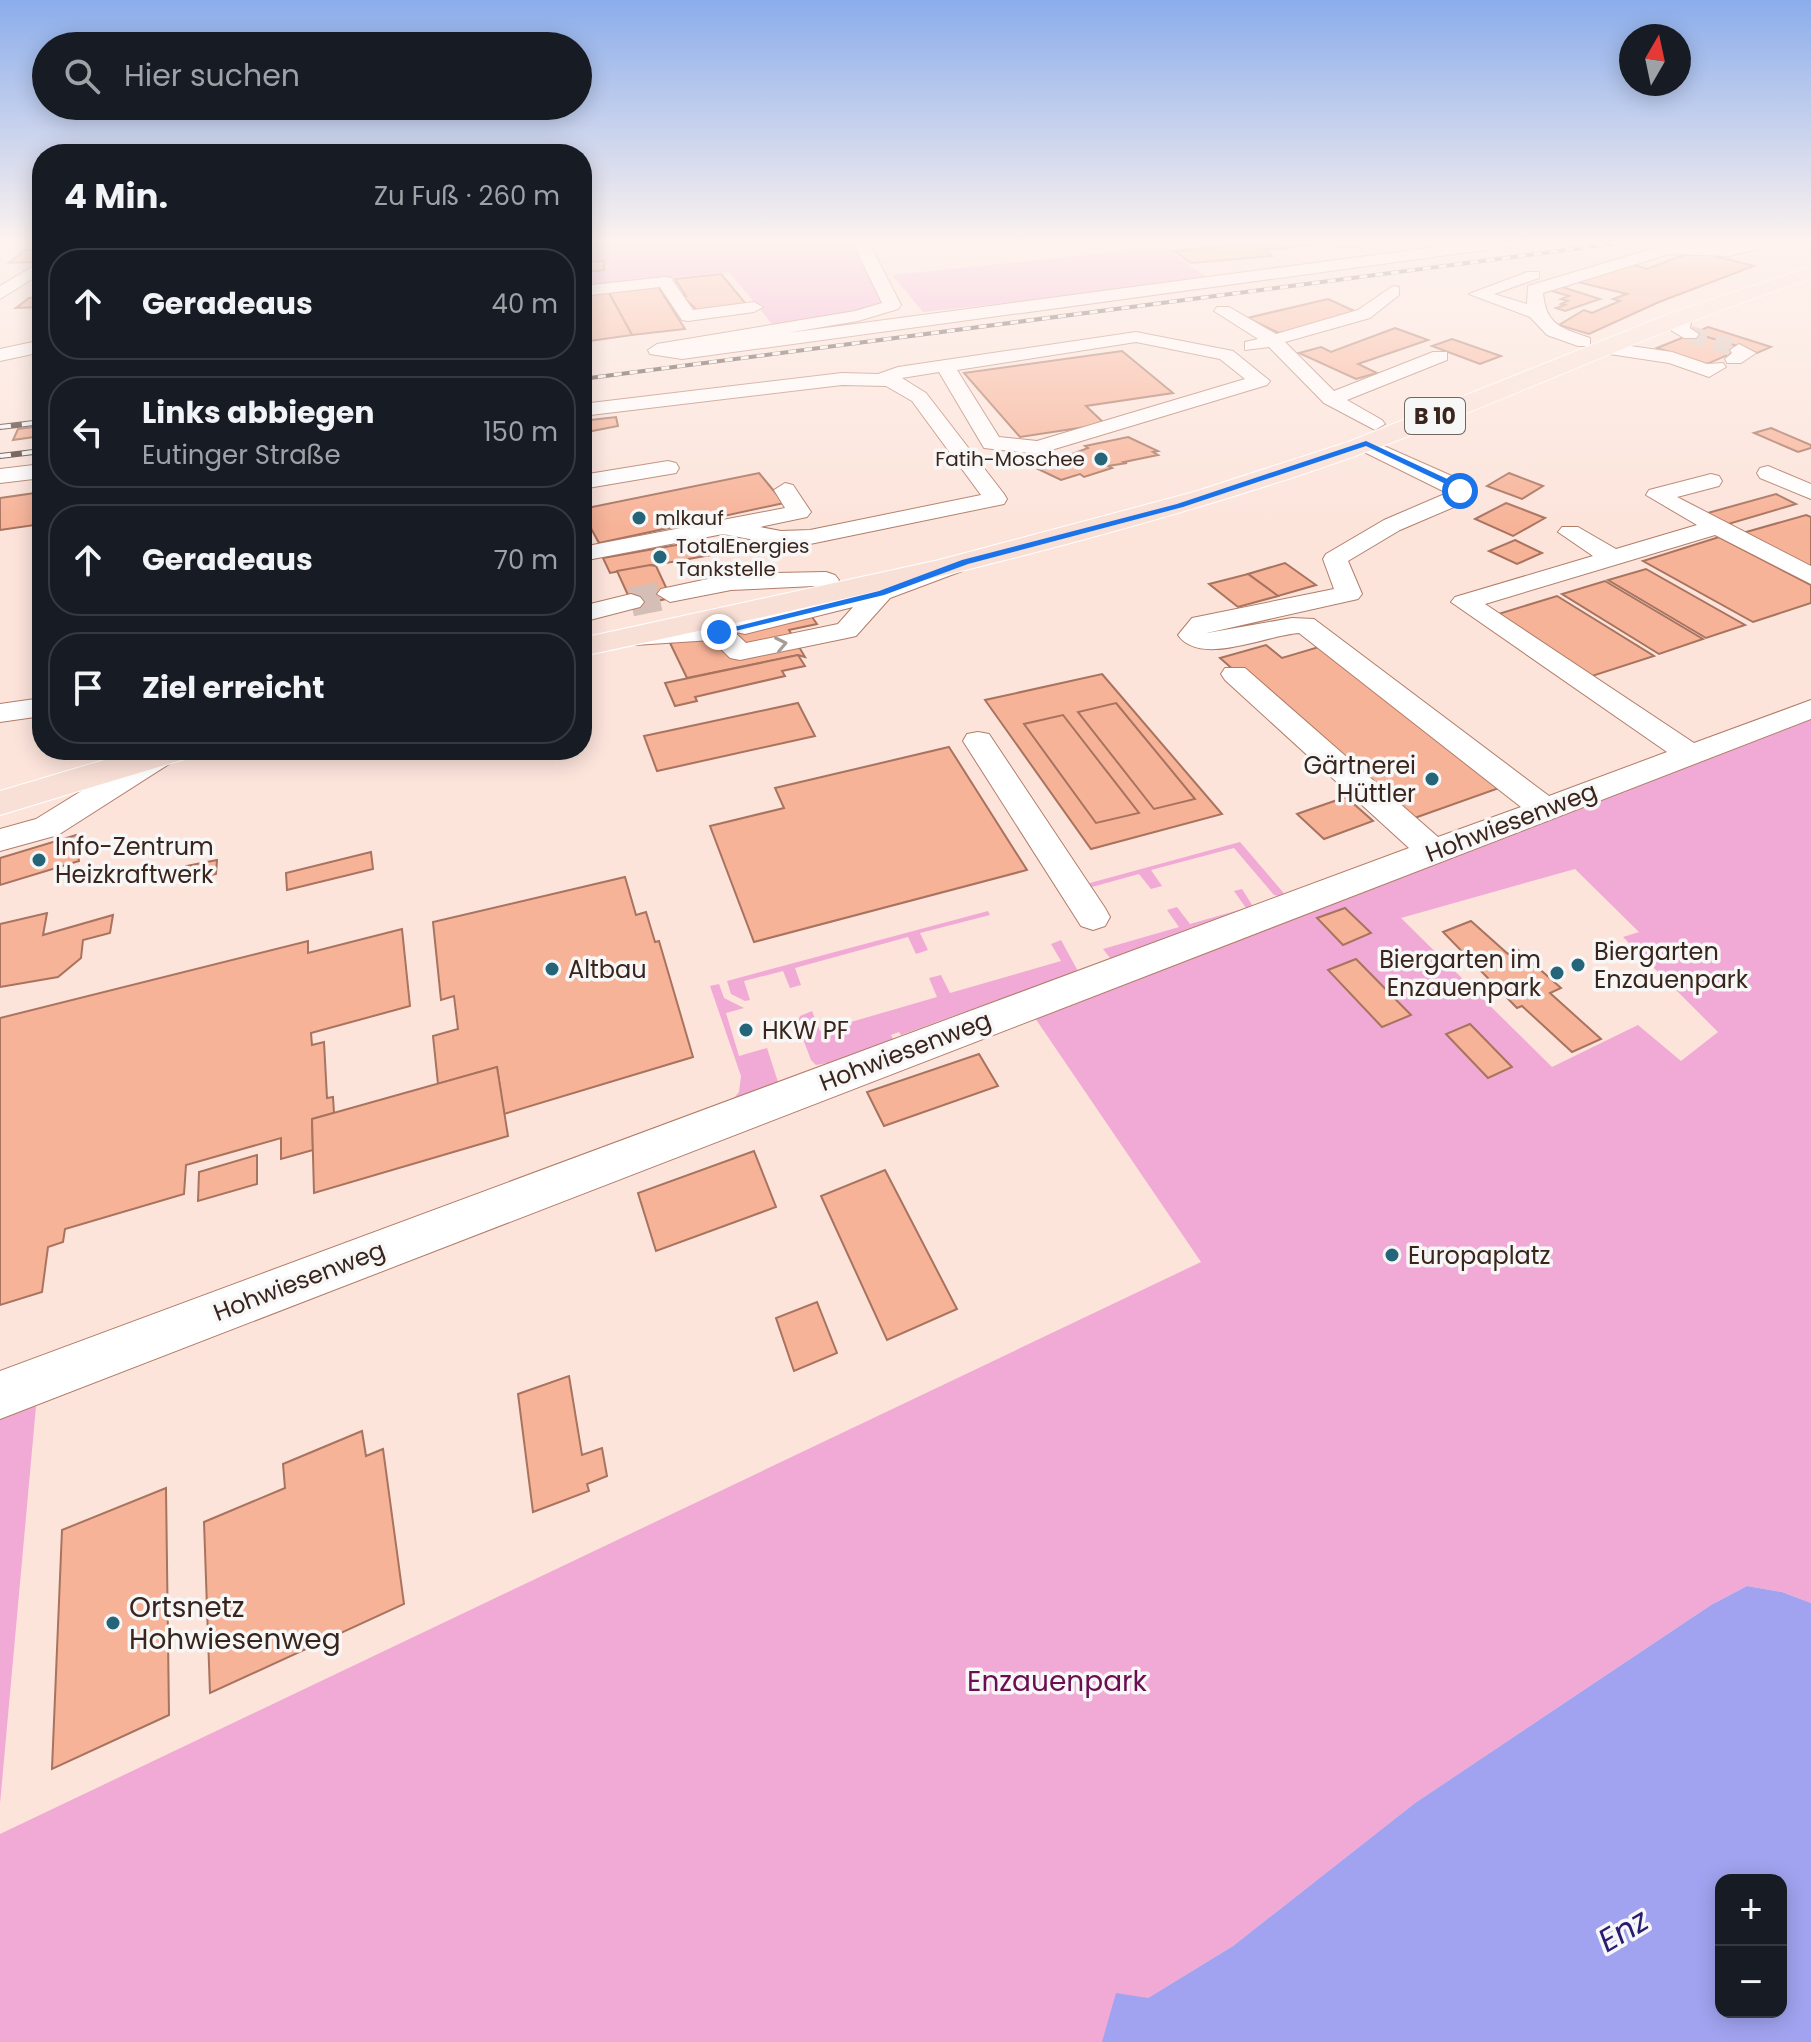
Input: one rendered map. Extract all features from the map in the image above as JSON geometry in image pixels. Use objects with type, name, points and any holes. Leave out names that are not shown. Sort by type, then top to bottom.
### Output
[{"type":"main road","name":"B 10","points":[[592,645],[965,562],[1180,506],[1371,434],[1612,336]]},
{"type":"main road","name":"B 10","points":[[1594,345],[1636,336]]},
{"type":"main road","name":"B 10","points":[[592,617],[826,580],[1112,509],[1371,434]]},
{"type":"main road","points":[[0,773],[48,760]]},
{"type":"main road","points":[[0,803],[141,760]]},
{"type":"street","points":[[730,336],[657,350],[661,353],[787,336]]},
{"type":"street","points":[[1267,336],[1371,434],[1455,486],[1460,496],[1392,525],[1335,559],[1349,594],[1201,624],[1191,635],[1203,644],[1213,644],[1267,628],[1305,625],[1545,809]]},
{"type":"street","points":[[1226,355],[1282,336]]},
{"type":"street","points":[[1569,336],[1594,345],[1675,356],[1709,371],[1730,359]]},
{"type":"street","points":[[592,409],[842,379],[882,379],[945,366],[1136,337],[1226,355],[1260,381],[1038,448],[992,443],[945,366]]},
{"type":"street","points":[[0,357],[32,349]]},
{"type":"street","points":[[0,357],[32,355]]},
{"type":"street","points":[[1331,399],[1440,356]]},
{"type":"street","points":[[725,527],[781,538],[810,537],[996,499],[951,437],[911,390],[882,379]]},
{"type":"street","points":[[942,462],[951,437]]},
{"type":"street","points":[[592,480],[668,468]]},
{"type":"street","points":[[0,476],[32,472]]},
{"type":"street","points":[[1768,473],[1811,492]]},
{"type":"street","points":[[1711,481],[1657,495],[1811,576]]},
{"type":"street","points":[[592,552],[799,512],[785,490]]},
{"type":"street","points":[[1690,754],[1464,602],[1717,527]]},
{"type":"street","points":[[1570,532],[1613,558]]},
{"type":"street","points":[[628,637],[719,632],[740,652],[847,630],[881,593],[965,562]]},
{"type":"street","points":[[665,585],[826,580]]},
{"type":"street","points":[[592,614],[627,593]]},
{"type":"street","points":[[1235,674],[1433,851]]},
{"type":"street","points":[[0,713],[32,708]]},
{"type":"street","name":"Hohwiesenweg","points":[[0,1395],[1354,877],[1433,851],[1811,709]]},
{"type":"street","points":[[1049,893],[972,750],[1093,917]]},
{"type":"street","points":[[0,840],[47,827],[156,760]]},
{"type":"green space","name":"Enzauenpark","points":[[1811,718],[1811,1603],[1782,1592],[1747,1586],[1711,1605],[1415,1803],[1233,1946],[1148,1998],[1102,2042],[0,2042],[0,1834],[1201,1262],[1033,1015]],"holes":[[[1575,869],[1639,932],[1623,937],[1718,1032],[1681,1061],[1638,1025],[1552,1067],[1401,918]]]},
{"type":"green space","points":[[1240,842],[1288,898],[1274,895],[1234,848],[1151,870],[1162,886],[1151,889],[1139,874],[1081,890],[1079,886]]},
{"type":"green space","points":[[1242,889],[1254,908],[1111,959],[1103,949],[1179,927],[1167,910],[1177,907],[1190,924],[1246,908],[1234,891]]},
{"type":"green space","points":[[988,911],[990,915],[920,933],[928,950],[916,954],[908,937],[795,968],[801,985],[790,988],[783,971],[744,981],[750,1000],[745,1001],[731,994],[727,981]]},
{"type":"green space","points":[[1061,940],[1079,973],[1015,999],[1006,997],[901,1035],[899,1032],[891,1035],[893,1039],[828,1063],[816,1065],[811,1060],[797,1023],[800,1016],[812,1011],[820,1031],[937,997],[929,978],[941,975],[950,993],[1061,961],[1051,944]]},
{"type":"green space","points":[[719,984],[724,998],[744,1008],[726,1013],[739,1056],[767,1048],[778,1082],[728,1105],[739,1092],[741,1076],[710,986]]},
{"type":"green space","points":[[38,1384],[0,1804],[0,1398]]},
{"type":"water","name":"Enz","points":[[1747,1586],[1782,1592],[1811,1603],[1811,2042],[1102,2042],[1116,1993],[1148,1998],[1233,1946],[1415,1803],[1711,1605]]},
{"type":"building","points":[[592,336],[623,336],[592,341]]},
{"type":"building","points":[[1373,336],[1418,336],[1428,340],[1358,364],[1377,373],[1356,379],[1299,353],[1321,347],[1331,352]]},
{"type":"building","points":[[1686,336],[1705,336],[1744,348],[1707,364],[1657,348]]},
{"type":"building","points":[[1704,336],[1737,336],[1771,347],[1757,353]]},
{"type":"building","points":[[1452,339],[1501,356],[1480,364],[1432,346]]},
{"type":"building","points":[[1122,351],[1173,393],[1086,406],[1105,424],[1020,437],[964,373]]},
{"type":"building","points":[[616,417],[618,426],[592,431],[592,420]]},
{"type":"building","points":[[32,427],[32,437],[13,440],[18,429]]},
{"type":"building","points":[[1771,428],[1811,445],[1811,448],[1798,452],[1754,433]]},
{"type":"building","name":"Fatih-Moschee","points":[[1128,437],[1158,451],[1153,452],[1158,455],[1108,466],[1112,468],[1084,477],[1080,474],[1061,480],[1038,469],[1044,464],[1038,460],[1048,457],[1054,461],[1088,448],[1085,446]]},
{"type":"building","points":[[759,473],[784,503],[599,543],[592,530],[592,507]]},
{"type":"building","points":[[1509,473],[1543,486],[1522,499],[1487,486]]},
{"type":"building","points":[[32,493],[32,525],[0,530],[0,498]]},
{"type":"building","points":[[1776,494],[1796,504],[1725,525],[1704,514]]},
{"type":"building","points":[[1506,503],[1545,518],[1513,536],[1475,519]]},
{"type":"building","points":[[1806,515],[1811,517],[1811,571],[1739,534]]},
{"type":"building","points":[[1719,537],[1811,585],[1811,603],[1753,622],[1643,561]]},
{"type":"building","points":[[1515,540],[1542,553],[1517,564],[1489,551]]},
{"type":"building","points":[[682,544],[685,549],[705,545],[711,555],[610,573],[603,558]]},
{"type":"building","points":[[1285,563],[1316,585],[1278,596],[1248,574]]},
{"type":"building","points":[[656,566],[671,598],[633,606],[617,571]]},
{"type":"building","points":[[1646,569],[1745,625],[1706,638],[1608,580]]},
{"type":"building","points":[[1248,574],[1278,596],[1238,607],[1209,584]]},
{"type":"building","points":[[1605,581],[1703,639],[1659,654],[1562,594]]},
{"type":"building","points":[[1557,596],[1654,656],[1589,677],[1495,615]]},
{"type":"building","points":[[807,610],[817,624],[789,630],[805,657],[798,655],[687,678],[670,643]]},
{"type":"building","points":[[1266,645],[1282,658],[1322,646],[1502,787],[1406,821],[1220,658]]},
{"type":"building","points":[[798,655],[805,666],[782,671],[785,676],[695,697],[697,701],[675,706],[665,683]]},
{"type":"building","points":[[1102,674],[1222,814],[1091,849],[985,700]]},
{"type":"building","points":[[798,703],[815,736],[657,771],[644,736]]},
{"type":"building","points":[[1116,703],[1195,799],[1154,809],[1078,712]]},
{"type":"building","points":[[1063,715],[1139,813],[1096,823],[1024,724]]},
{"type":"building","points":[[949,747],[1027,870],[754,942],[710,826],[784,808],[775,788]]},
{"type":"building","points":[[1346,797],[1373,821],[1324,839],[1297,814]]},
{"type":"building","name":"Info-Zentrum Heizkraftwerk","points":[[76,835],[79,861],[0,885],[0,858]]},
{"type":"building","points":[[371,852],[373,869],[287,890],[286,873]]},
{"type":"building","points":[[217,860],[216,874],[184,881],[186,866]]},
{"type":"building","name":"Altbau","points":[[625,877],[636,915],[646,912],[655,942],[659,941],[693,1057],[504,1114],[497,1067],[438,1084],[433,1036],[458,1029],[454,996],[441,1000],[433,922]]},
{"type":"building","points":[[1345,908],[1371,933],[1343,945],[1317,918]]},
{"type":"building","points":[[47,913],[43,935],[113,915],[110,933],[83,940],[81,958],[58,977],[0,987],[0,924]]},
{"type":"building","points":[[1471,921],[1508,954],[1518,950],[1561,988],[1550,993],[1601,1039],[1572,1052],[1522,1006],[1517,1008],[1443,932]]},
{"type":"building","points":[[402,929],[410,1006],[311,1033],[312,1045],[324,1042],[327,1098],[333,1097],[334,1113],[312,1119],[313,1150],[281,1159],[281,1138],[186,1165],[184,1194],[65,1229],[63,1242],[48,1247],[42,1292],[0,1305],[0,1018],[308,941],[308,953]]},
{"type":"building","points":[[1356,959],[1411,1015],[1382,1027],[1328,970]]},
{"type":"building","points":[[1470,1024],[1512,1067],[1488,1078],[1446,1034]]},
{"type":"building","points":[[979,1054],[998,1086],[884,1126],[867,1092]]},
{"type":"building","points":[[497,1067],[508,1136],[314,1193],[312,1119]]},
{"type":"building","points":[[754,1151],[776,1207],[656,1251],[638,1193]]},
{"type":"building","points":[[257,1155],[257,1184],[198,1201],[199,1172]]},
{"type":"building","points":[[885,1170],[957,1309],[887,1340],[821,1196]]},
{"type":"building","points":[[817,1302],[837,1353],[794,1371],[776,1318]]},
{"type":"building","points":[[569,1376],[582,1455],[602,1448],[607,1476],[587,1484],[589,1491],[533,1512],[518,1394]]},
{"type":"building","points":[[362,1431],[366,1456],[383,1449],[404,1604],[210,1693],[204,1522],[285,1488],[283,1464]]},
{"type":"building","name":"Ortsnetz Hohwiesenweg","points":[[166,1488],[169,1715],[52,1769],[62,1530]]},
{"type":"tunnel","points":[[1697,336],[1739,350]]},
{"type":"tunnel","points":[[631,602],[670,594]]},
{"type":"railway","points":[[592,378],[908,336]]},
{"type":"railway","points":[[0,427],[32,423]]},
{"type":"railway","points":[[0,456],[32,452]]},
{"type":"place","name":"Fatih-Moschee","points":[[1101,459]]},
{"type":"place","name":"mlkauf","points":[[639,518]]},
{"type":"place","name":"TotalEnergies Tankstelle","points":[[660,557]]},
{"type":"place","name":"Gärtnerei Hüttler","points":[[1432,779]]},
{"type":"place","name":"Info-Zentrum Heizkraftwerk","points":[[39,860]]},
{"type":"place","name":"Biergarten Enzauenpark","points":[[1578,965]]},
{"type":"place","name":"Altbau","points":[[552,969]]},
{"type":"place","name":"Biergarten im Enzauenpark","points":[[1557,973]]},
{"type":"place","name":"HKW PF","points":[[746,1030]]},
{"type":"place","name":"Europaplatz","points":[[1392,1255]]},
{"type":"place","name":"Ortsnetz Hohwiesenweg","points":[[113,1623]]},
{"type":"route","points":[[719,632],[881,593],[965,562],[1180,506],[1366,444],[1460,491]]}]
